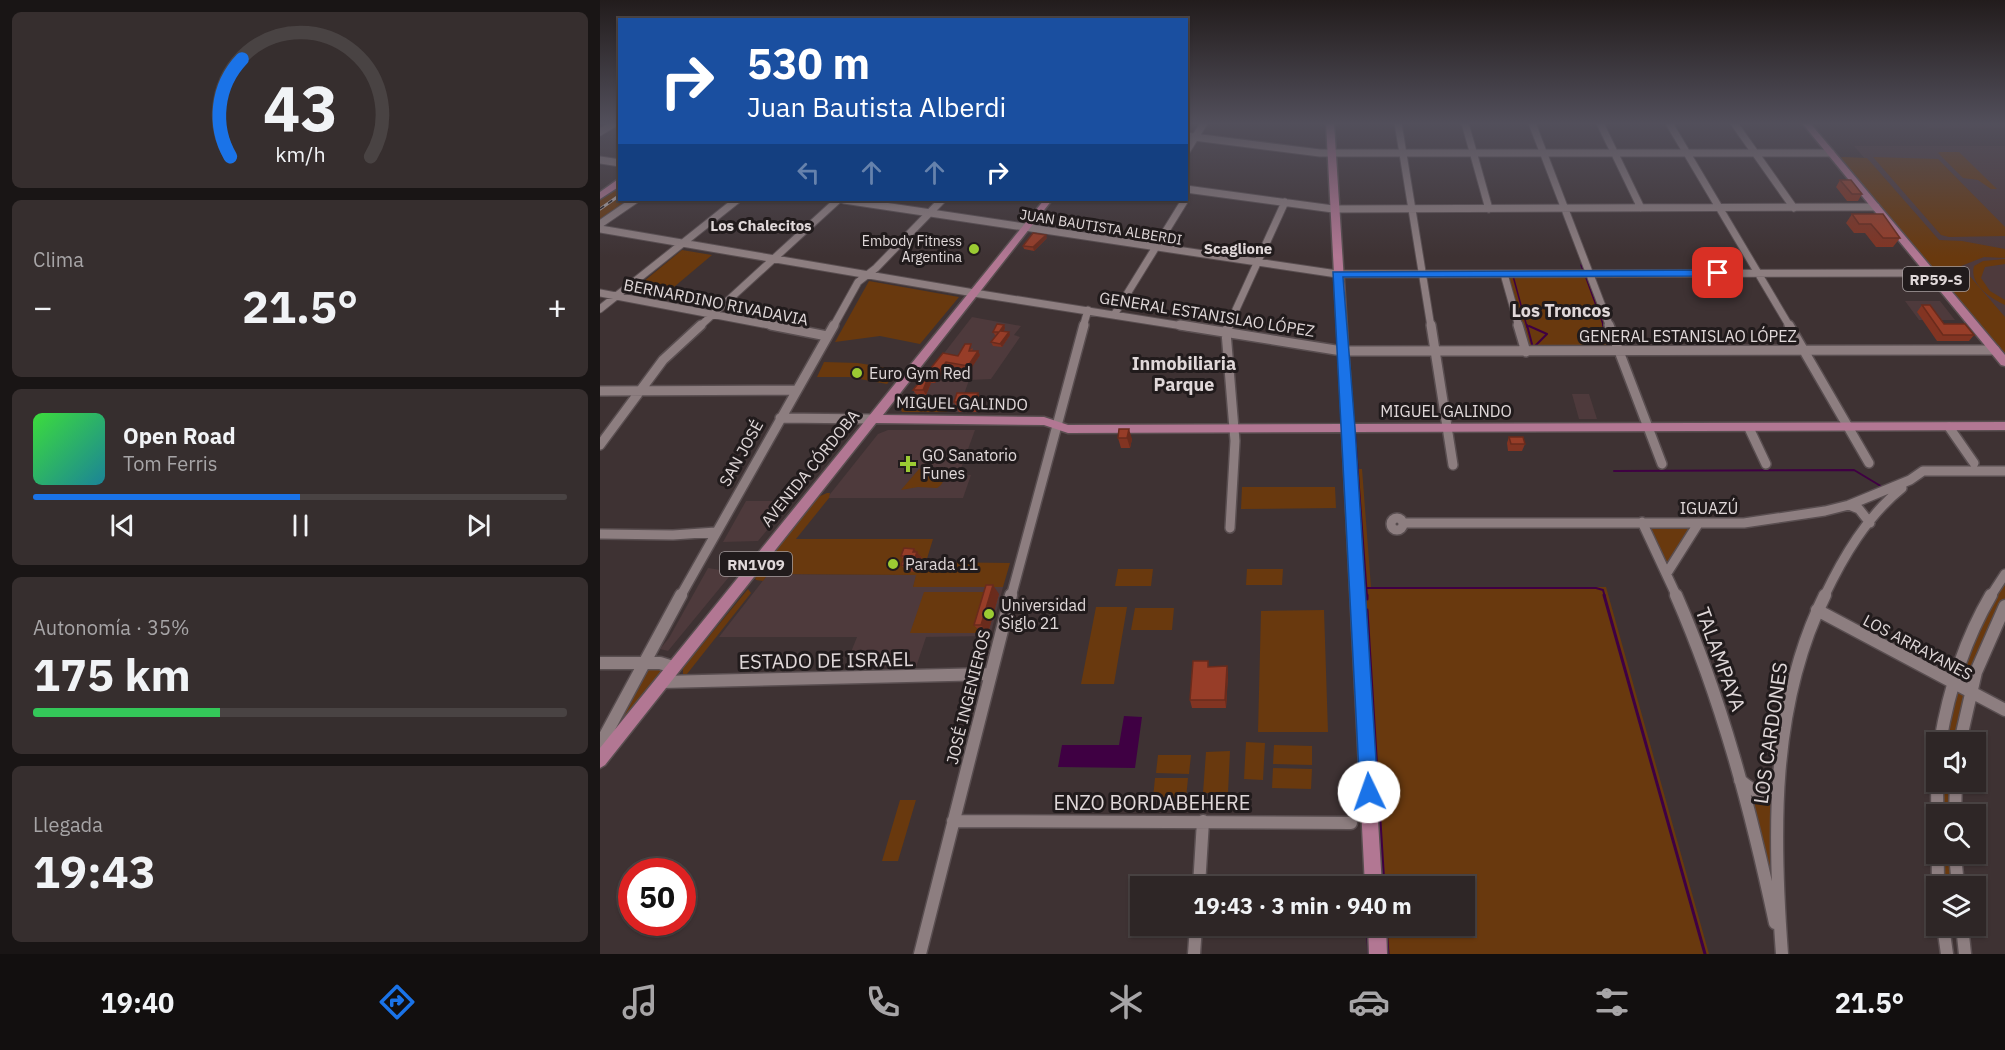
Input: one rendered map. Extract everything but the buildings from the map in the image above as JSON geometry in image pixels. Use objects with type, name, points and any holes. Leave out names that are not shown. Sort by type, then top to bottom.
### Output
[{"type":"main road","points":[[1332,168],[1342,351],[1349,428],[1373,876]]},
{"type":"main road","name":"RP59-S","points":[[1843,168],[2005,362]]},
{"type":"main road","points":[[600,196],[618,183]]},
{"type":"main road","name":"AVENIDA CÓRDOBA","points":[[600,760],[1047,201]]},
{"type":"main road","name":"MIGUEL GALINDO","points":[[872,419],[1044,421],[1068,429],[2005,426]]},
{"type":"main road","points":[[1377,936],[1378,954]]},
{"type":"street","points":[[1404,168],[1453,465]]},
{"type":"street","points":[[1478,168],[1489,208]]},
{"type":"street","points":[[1550,168],[1662,464]]},
{"type":"street","points":[[1622,168],[1641,208]]},
{"type":"street","points":[[1696,168],[1869,463]]},
{"type":"street","points":[[1766,168],[1794,208]]},
{"type":"street","points":[[1189,189],[1333,209],[1876,207]]},
{"type":"street","points":[[600,224],[633,201]]},
{"type":"street","points":[[600,309],[736,201]]},
{"type":"street","points":[[600,446],[663,360],[837,201]]},
{"type":"street","name":"JUAN BAUTISTA ALBERDI","points":[[851,201],[1337,274],[1931,273]]},
{"type":"street","name":"SAN JOSÉ","points":[[600,745],[643,663],[858,282],[941,201]]},
{"type":"street","points":[[1114,315],[1184,201]]},
{"type":"street","points":[[1230,528],[1234,428],[1226,332],[1285,202]]},
{"type":"street","name":"GENERAL ESTANISLAO LÓPEZ","points":[[600,229],[974,293],[1342,351],[1995,350]]},
{"type":"street","points":[[1503,274],[1526,352]]},
{"type":"street","name":"BERNARDINO RIVADAVIA","points":[[600,293],[827,336]]},
{"type":"street","name":"JOSÉ INGENIEROS","points":[[920,954],[990,674],[1088,310]]},
{"type":"street","points":[[600,391],[796,390]]},
{"type":"street","name":"MIGUEL GALINDO","points":[[780,418],[872,419]]},
{"type":"street","points":[[1949,427],[1974,463]]},
{"type":"street","points":[[1749,428],[1766,464]]},
{"type":"street","name":"IGUAZÚ","points":[[1404,523],[1744,524],[1849,505],[1910,480],[1923,471],[2005,471]]},
{"type":"street","name":"LOS CARDONES","points":[[1782,954],[1776,864],[1778,786],[1793,688],[1804,646],[1817,610],[1839,567],[1891,496],[1910,480]]},
{"type":"street","points":[[1849,505],[1859,509],[1870,523]]},
{"type":"street","name":"TALAMPAYA","points":[[1642,522],[1667,573],[1712,687],[1739,778],[1769,893],[1782,954]]},
{"type":"street","points":[[1667,573],[1698,524]]},
{"type":"street","points":[[600,534],[673,535],[716,532]]},
{"type":"street","points":[[1942,732],[1952,682],[1977,618],[2005,574]]},
{"type":"street","points":[[1962,732],[1980,657],[2005,606]]},
{"type":"street","name":"LOS ARRAYANES","points":[[1817,610],[2005,710]]},
{"type":"street","points":[[600,663],[660,663],[673,667]]},
{"type":"street","name":"ESTADO DE ISRAEL","points":[[662,682],[990,674]]},
{"type":"street","points":[[1739,778],[1748,788],[1760,794],[1771,793],[1778,786]]},
{"type":"street","points":[[1937,792],[1938,876]]},
{"type":"street","name":"ENZO BORDABEHERE","points":[[953,821],[1351,823]]},
{"type":"street","points":[[1200,876],[1203,821]]},
{"type":"street","points":[[1194,954],[1195,936]]},
{"type":"street","points":[[1944,936],[1947,954]]},
{"type":"street","points":[[1963,936],[1965,954]]},
{"type":"shaded area","points":[[1847,168],[1875,168],[1939,240],[1962,241],[2005,249],[2005,258],[1984,257],[1961,266],[2005,317],[2005,357]]},
{"type":"shaded area","points":[[1872,168],[2005,168],[2005,322]]},
{"type":"shaded area","points":[[1882,168],[1946,168],[2005,227],[2005,236],[1949,237],[1941,235]]},
{"type":"shaded area","points":[[1953,168],[1975,168],[1997,189],[1991,189],[1978,180],[1963,178]]},
{"type":"shaded area","points":[[618,183],[618,201],[634,201],[600,224],[600,196]]},
{"type":"shaded area","points":[[682,250],[712,255],[674,287],[643,282]]},
{"type":"shaded area","points":[[2005,259],[2005,264],[1985,267],[1981,278],[1990,291],[2005,300],[2005,305],[1982,290],[1973,273],[1974,266],[1983,261]]},
{"type":"shaded area","points":[[1587,276],[1613,347],[1528,347],[1509,277]]},
{"type":"shaded area","points":[[869,281],[959,297],[920,344],[880,336],[835,342]]},
{"type":"shaded area","points":[[1905,301],[1940,301],[1955,320],[1919,320]]},
{"type":"shaded area","points":[[972,317],[1021,326],[1014,335],[1020,337],[991,379],[969,380],[961,403],[979,412],[902,412],[901,409]]},
{"type":"shaded area","name":"Euro Gym Red","points":[[824,362],[858,363],[899,370],[887,384],[849,377],[817,377]]},
{"type":"shaded area","points":[[912,394],[921,395],[921,397],[915,397],[911,406],[950,406],[947,412],[902,412],[901,409]]},
{"type":"shaded area","points":[[1572,394],[1589,394],[1597,419],[1579,419]]},
{"type":"shaded area","name":"GO Sanatorio Funes","points":[[888,430],[975,430],[959,474],[971,475],[963,498],[827,498],[878,434]]},
{"type":"shaded area","points":[[919,469],[937,472],[935,476],[945,478],[937,488],[918,487],[901,490]]},
{"type":"shaded area","points":[[1351,469],[1362,469],[1371,587],[1606,587],[1709,954],[1378,954],[1377,936],[1475,936],[1475,876],[1373,876]]},
{"type":"shaded area","points":[[1242,487],[1335,487],[1336,508],[1241,509]]},
{"type":"shaded area","name":"Parada 11","points":[[830,493],[829,498],[796,539],[933,539],[926,562],[1010,563],[1003,587],[913,587],[916,575],[768,574],[763,581],[756,580],[755,578],[766,565],[775,566],[777,562],[770,559],[771,556],[818,497]]},
{"type":"shaded area","points":[[746,501],[791,501],[758,541],[723,542]]},
{"type":"shaded area","points":[[1642,522],[1698,524],[1667,573]]},
{"type":"shaded area","points":[[708,568],[733,572],[668,651],[660,649],[669,638]]},
{"type":"shaded area","points":[[1118,569],[1153,569],[1151,586],[1115,586]]},
{"type":"shaded area","points":[[1247,569],[1283,569],[1282,585],[1246,585]]},
{"type":"shaded area","points":[[768,574],[917,575],[913,587],[1003,587],[990,636],[926,637],[916,667],[845,667],[857,637],[719,637]]},
{"type":"shaded area","points":[[2005,574],[2005,606],[1993,627],[1963,732],[1942,732],[1952,682]]},
{"type":"shaded area","points":[[748,589],[751,593],[687,674],[683,674],[683,668]]},
{"type":"shaded area","points":[[924,592],[989,592],[978,633],[910,633]]},
{"type":"shaded area","points":[[1096,607],[1127,607],[1114,684],[1081,684]]},
{"type":"shaded area","points":[[1135,608],[1174,608],[1172,630],[1131,630]]},
{"type":"shaded area","points":[[1324,610],[1328,732],[1258,732],[1261,611]]},
{"type":"shaded area","points":[[649,668],[663,671],[617,727],[617,723]]},
{"type":"shaded area","points":[[1124,716],[1142,717],[1135,768],[1058,767],[1062,745],[1119,745]]},
{"type":"shaded area","points":[[1246,742],[1265,743],[1263,780],[1244,779]]},
{"type":"shaded area","points":[[1274,745],[1312,746],[1312,765],[1273,764]]},
{"type":"shaded area","points":[[1230,751],[1228,793],[1203,793],[1206,752]]},
{"type":"shaded area","points":[[1158,755],[1191,755],[1189,774],[1156,773]]},
{"type":"shaded area","points":[[1273,768],[1312,769],[1311,789],[1272,788]]},
{"type":"shaded area","points":[[1155,778],[1188,778],[1186,799],[1153,798]]},
{"type":"shaded area","points":[[1778,786],[1782,954],[1748,788]]},
{"type":"shaded area","points":[[1937,792],[1956,792],[1955,804],[1936,804]]},
{"type":"shaded area","points":[[900,800],[916,800],[898,861],[882,861]]},
{"type":"shaded area","points":[[1937,864],[1956,864],[1957,876],[1938,876]]},
{"type":"waterway","points":[[1581,265],[1583,270]]},
{"type":"waterway","points":[[1585,275],[1597,308]]},
{"type":"waterway","points":[[1513,276],[1527,327]]},
{"type":"waterway","points":[[1598,310],[1604,327]]},
{"type":"waterway","points":[[1527,325],[1533,348],[1547,334],[1529,326]]},
{"type":"waterway","points":[[1603,325],[1610,346]]},
{"type":"waterway","points":[[1355,433],[1366,588]]},
{"type":"waterway","points":[[1614,471],[1854,470],[1884,488]]},
{"type":"waterway","points":[[1366,588],[1596,588],[1603,590],[1605,597]]},
{"type":"waterway","points":[[1366,588],[1367,597]]},
{"type":"waterway","points":[[1604,595],[1705,954]]},
{"type":"waterway","points":[[1367,610],[1383,876]]},
{"type":"waterway","points":[[1368,936],[1369,954]]},
{"type":"waterway","points":[[1387,936],[1388,954]]},
{"type":"railway","points":[[600,209],[618,196]]},
{"type":"place","name":"Embody Fitness Argentina","points":[[974,249]]},
{"type":"place","name":"Euro Gym Red","points":[[857,373]]},
{"type":"place","name":"GO Sanatorio Funes","points":[[908,464]]},
{"type":"place","name":"Parada 11","points":[[893,564]]},
{"type":"place","name":"Universidad Siglo 21","points":[[989,614]]},
{"type":"district","name":"Los Chalecitos","points":[[761,225]]},
{"type":"district","name":"Scaglione","points":[[1238,248]]},
{"type":"district","name":"Los Troncos","points":[[1561,310]]},
{"type":"district","name":"Inmobiliaria Parque","points":[[1184,373]]},
{"type":"route","points":[[1369,792],[1349,428],[1337,274],[1718,273]]}]
